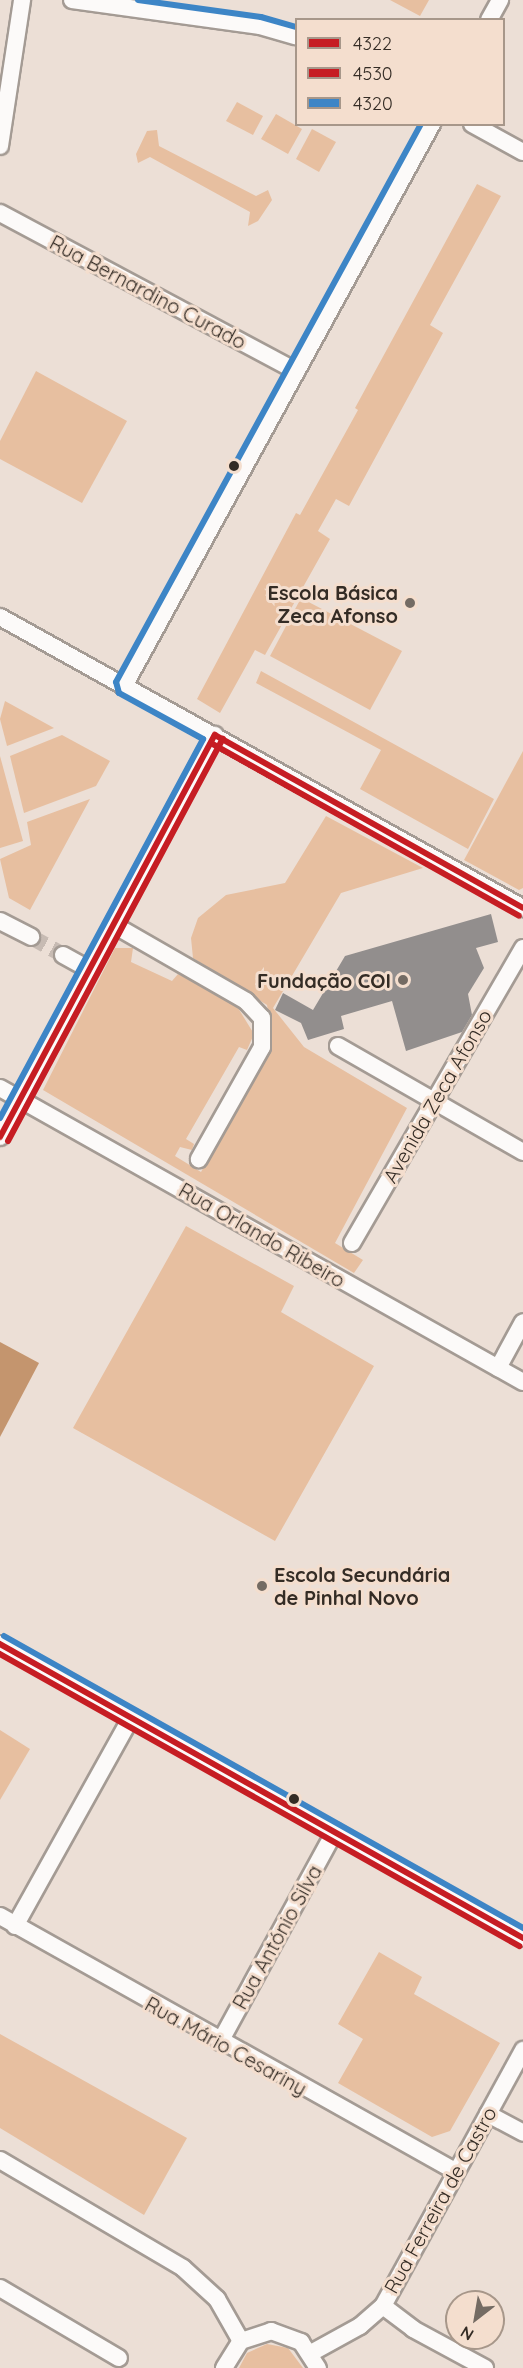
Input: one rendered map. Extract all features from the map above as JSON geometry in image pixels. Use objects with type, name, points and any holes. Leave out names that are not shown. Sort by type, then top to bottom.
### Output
[{"type":"street","points":[[0,146],[22,0]]},
{"type":"street","points":[[72,0],[260,26],[295,35]]},
{"type":"street","points":[[490,18],[500,0]]},
{"type":"street","points":[[124,686],[431,126]]},
{"type":"street","points":[[476,126],[523,152]]},
{"type":"street","name":"Rua Bernardino Curado","points":[[0,213],[296,371]]},
{"type":"street","points":[[0,617],[523,908]]},
{"type":"street","points":[[0,1137],[215,735]]},
{"type":"street","points":[[0,921],[31,937]]},
{"type":"street","points":[[114,925],[246,1001],[262,1018],[262,1047],[199,1159]]},
{"type":"street","name":"Avenida Zeca Afonso","points":[[352,1243],[523,948]]},
{"type":"street","points":[[63,955],[90,970]]},
{"type":"street","points":[[338,1046],[523,1152]]},
{"type":"street","name":"Rua Orlando Ribeiro","points":[[0,1088],[523,1382]]},
{"type":"street","points":[[498,1368],[523,1322]]},
{"type":"street","points":[[0,1644],[523,1938]]},
{"type":"street","points":[[15,1926],[131,1718]]},
{"type":"street","name":"Rua António Silva","points":[[220,2042],[335,1831]]},
{"type":"street","name":"Rua Mário Cesariny","points":[[0,1916],[220,2042],[455,2171]]},
{"type":"street","name":"Rua Ferreira de Castro","points":[[315,2361],[383,2306],[523,2050]]},
{"type":"street","points":[[488,2114],[523,2133]]},
{"type":"street","points":[[0,2160],[183,2268],[217,2299],[242,2341]]},
{"type":"street","points":[[0,2288],[119,2358]]},
{"type":"street","points":[[383,2306],[413,2329],[485,2368]]},
{"type":"street","points":[[224,2368],[242,2341],[271,2331],[300,2342],[315,2361]]},
{"type":"shaded area","points":[[390,0],[429,0],[420,16]]},
{"type":"shaded area","points":[[237,102],[263,116],[253,135],[226,121]]},
{"type":"shaded area","points":[[276,114],[302,129],[288,154],[261,139]]},
{"type":"shaded area","points":[[312,129],[336,142],[319,172],[296,159]]},
{"type":"shaded area","points":[[157,130],[159,146],[256,196],[268,190],[272,200],[258,221],[248,226],[250,212],[150,157],[138,163],[136,154],[147,131]]},
{"type":"shaded area","points":[[477,184],[501,196],[430,325],[443,333],[349,506],[336,499],[318,531],[330,539],[265,655],[255,650],[220,713],[197,699],[296,513],[300,515],[358,410],[355,408]]},
{"type":"shaded area","points":[[36,371],[127,421],[82,503],[0,459],[0,441]]},
{"type":"shaded area","points":[[301,598],[402,651],[370,710],[270,656]]},
{"type":"shaded area","points":[[261,671],[494,799],[468,849],[360,789],[381,750],[256,683]]},
{"type":"shaded area","points":[[5,701],[54,728],[7,746],[0,719]]},
{"type":"shaded area","points":[[62,735],[110,761],[96,786],[24,813],[10,756]]},
{"type":"shaded area","points":[[523,751],[523,888],[519,890],[464,860]]},
{"type":"shaded area","points":[[0,756],[23,841],[0,848]]},
{"type":"shaded area","points":[[90,799],[30,910],[9,898],[0,859],[31,845],[27,822]]},
{"type":"shaded area","points":[[326,816],[423,868],[341,893],[273,1008],[304,1047],[407,1108],[335,1243],[363,1260],[354,1273],[43,1090],[115,948],[133,948],[131,962],[172,981],[178,974],[235,1003],[254,1034],[247,1050],[239,1047],[186,1139],[194,1144],[192,1150],[180,1147],[175,1156],[201,1172],[270,1046],[271,1027],[267,1005],[193,958],[191,938],[198,918],[226,895],[285,883]]},
{"type":"shaded area","points":[[186,1226],[294,1286],[281,1312],[374,1366],[275,1541],[73,1428]]},
{"type":"shaded area","points":[[0,1342],[39,1363],[0,1437]]},
{"type":"shaded area","points":[[0,1730],[30,1749],[0,1800]]},
{"type":"shaded area","points":[[379,1952],[422,1977],[414,1994],[500,2043],[450,2131],[432,2137],[338,2083],[363,2039],[338,2024]]},
{"type":"shaded area","points":[[0,2034],[187,2138],[144,2215],[0,2128]]},
{"type":"shaded area","points":[[267,2344],[288,2348],[303,2368],[239,2368],[247,2353]]},
{"type":"building","name":"Fundação COI","points":[[491,914],[498,942],[476,948],[484,968],[468,994],[472,1015],[462,1032],[406,1051],[392,1001],[341,1016],[344,1029],[308,1040],[301,1023],[275,1010],[283,993],[313,1010],[345,956]]},
{"type":"tunnel","points":[[31,937],[63,955]]},
{"type":"transit line","name":"4320","points":[[138,0],[261,17],[295,27]]},
{"type":"transit line","name":"4320","points":[[0,1118],[203,739],[119,693],[116,682],[420,126]]},
{"type":"transit line","name":"4322","points":[[215,735],[523,908]]},
{"type":"transit line","name":"4322","points":[[0,1137],[215,735]]},
{"type":"transit line","name":"4530","points":[[8,1141],[223,739]]},
{"type":"transit line","name":"4530","points":[[211,743],[519,916]]},
{"type":"transit line","name":"4320","points":[[4,1636],[523,1928]]},
{"type":"transit line","name":"4322","points":[[0,1644],[523,1938]]},
{"type":"transit line","name":"4530","points":[[0,1654],[519,1946]]},
{"type":"place","name":"Escola Básica Zeca Afonso","points":[[410,603]]},
{"type":"place","name":"Fundação COI","points":[[403,980]]},
{"type":"place","name":"Escola Secundária de Pinhal Novo","points":[[262,1586]]}]
